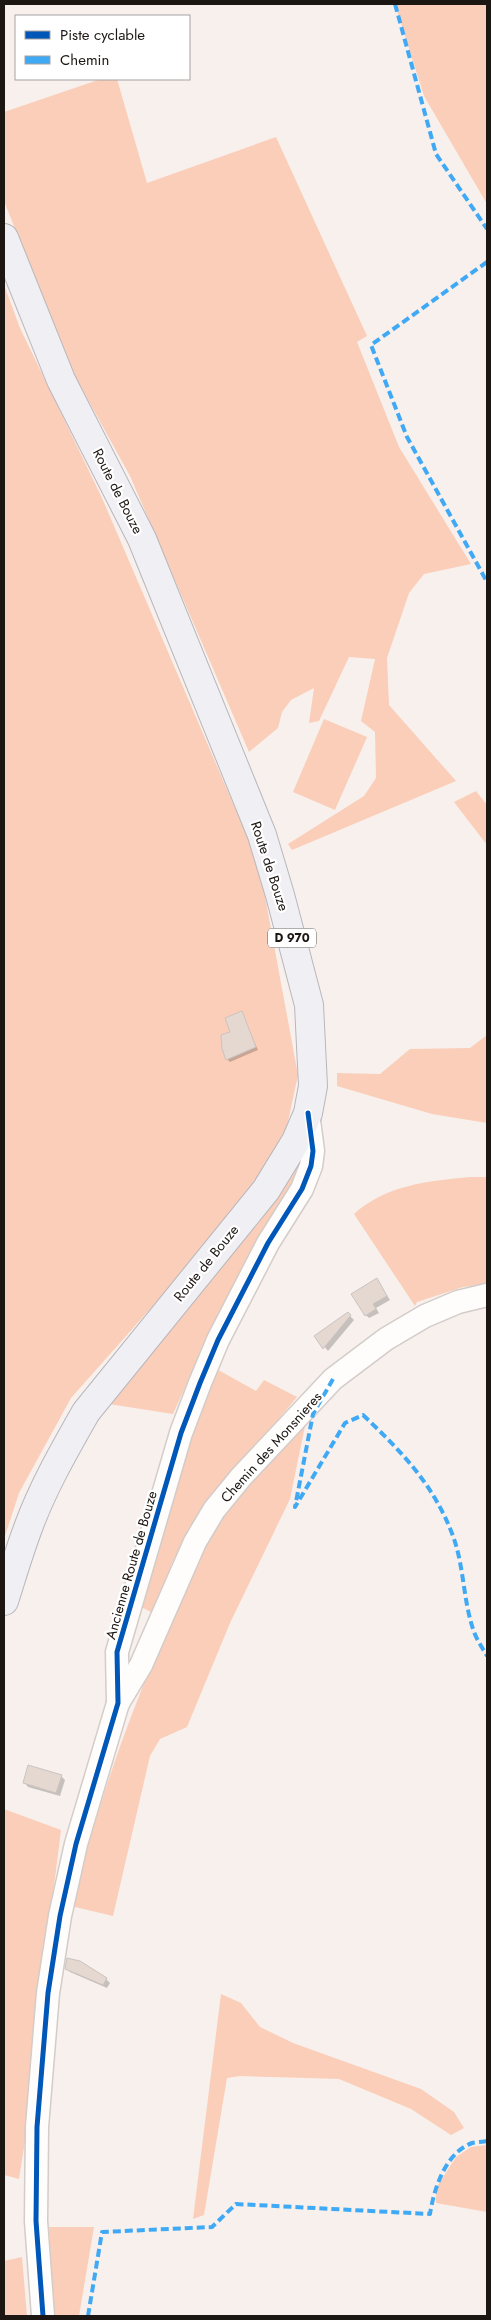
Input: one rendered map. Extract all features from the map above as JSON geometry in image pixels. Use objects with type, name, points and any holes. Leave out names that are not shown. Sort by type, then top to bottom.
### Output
[{"type":"main road","name":"Route de Bouze","points":[[4,238],[61,380],[142,539],[262,835],[309,1005],[313,1065],[313,1086],[308,1113],[296,1141],[266,1190],[86,1412],[41,1496],[28,1527],[4,1600]]},
{"type":"street","name":"Ancienne Route de Bouze","points":[[43,2316],[36,2221],[37,2156],[48,1993],[60,1916],[76,1844],[118,1703],[118,1652],[181,1433],[218,1340],[268,1243],[302,1189],[311,1166],[313,1151],[308,1113]]},
{"type":"street","name":"Chemin des Monsnieres","points":[[118,1703],[141,1665],[195,1542],[214,1510],[241,1477],[333,1379],[386,1339],[424,1316],[458,1302],[487,1295]]},
{"type":"shaded area","points":[[395,4],[487,4],[487,204],[424,96]]},
{"type":"shaded area","points":[[98,80],[117,80],[147,183],[276,137],[367,336],[357,342],[399,447],[471,564],[424,574],[409,593],[387,658],[389,705],[456,781],[292,850],[288,844],[364,796],[376,778],[375,732],[361,721],[375,659],[349,657],[319,721],[309,723],[314,688],[291,700],[282,712],[278,728],[249,752],[130,476],[71,369],[4,201],[4,112]]},
{"type":"shaded area","points":[[4,285],[20,328],[102,498],[259,864],[298,1075],[287,1126],[266,1166],[174,1282],[71,1398],[19,1493],[4,1539]]},
{"type":"shaded area","points":[[324,719],[367,737],[335,810],[293,792]]},
{"type":"shaded area","points":[[476,791],[487,805],[487,845],[454,802]]},
{"type":"shaded area","points":[[487,1035],[487,1123],[432,1114],[337,1086],[337,1073],[380,1074],[410,1049],[470,1048]]},
{"type":"shaded area","points":[[301,1158],[305,1160],[202,1350],[173,1414],[109,1404],[154,1342],[233,1254],[270,1208]]},
{"type":"shaded area","points":[[470,1177],[487,1177],[487,1284],[463,1287],[417,1302],[415,1306],[354,1214],[366,1204],[408,1186]]},
{"type":"shaded area","points":[[213,1367],[256,1391],[264,1380],[297,1397],[190,1526],[172,1563],[153,1613],[139,1606],[197,1411]]},
{"type":"shaded area","points":[[305,1426],[290,1499],[230,1623],[187,1727],[160,1739],[150,1756],[113,1916],[71,1906],[100,1805],[135,1706],[195,1565],[217,1527],[243,1490],[273,1456]]},
{"type":"shaded area","points":[[4,1809],[61,1830],[19,2179],[4,2175]]},
{"type":"shaded area","points":[[221,1994],[241,2003],[260,2027],[293,2043],[421,2089],[454,2112],[464,2128],[451,2135],[411,2109],[339,2079],[240,2076],[227,2078],[204,2215],[193,2219]]},
{"type":"shaded area","points":[[487,2145],[487,2212],[436,2203],[436,2188],[456,2157],[471,2147]]},
{"type":"shaded area","points":[[49,2227],[94,2227],[79,2316],[54,2316]]},
{"type":"shaded area","points":[[22,2257],[27,2316],[4,2316],[4,2261]]},
{"type":"building","points":[[242,1011],[256,1047],[226,1060],[222,1049],[221,1035],[230,1032],[225,1018]]},
{"type":"building","points":[[377,1278],[387,1296],[373,1304],[376,1309],[365,1316],[351,1294]]},
{"type":"building","points":[[348,1312],[351,1315],[323,1349],[314,1336]]},
{"type":"building","points":[[28,1765],[62,1775],[56,1793],[23,1783]]},
{"type":"building","points":[[67,1958],[80,1961],[107,1978],[103,1985],[65,1969]]},
{"type":"marked path","points":[[395,4],[436,154],[487,229]]},
{"type":"marked path","points":[[487,262],[371,345],[407,437],[487,582]]},
{"type":"marked path","points":[[333,1379],[313,1414],[295,1507],[345,1423],[363,1415],[416,1470],[445,1518],[457,1547],[473,1629],[477,1640],[487,1656]]},
{"type":"marked path","points":[[88,2316],[102,2232],[212,2227],[236,2204],[430,2214],[434,2194],[448,2163],[463,2148],[472,2143],[487,2141]]},
{"type":"cycle path","points":[[43,2316],[36,2221],[37,2127],[48,1993],[60,1916],[76,1844],[118,1703],[117,1652],[181,1433],[200,1383],[218,1340],[268,1243],[302,1189],[311,1166],[313,1151],[308,1113]]}]
